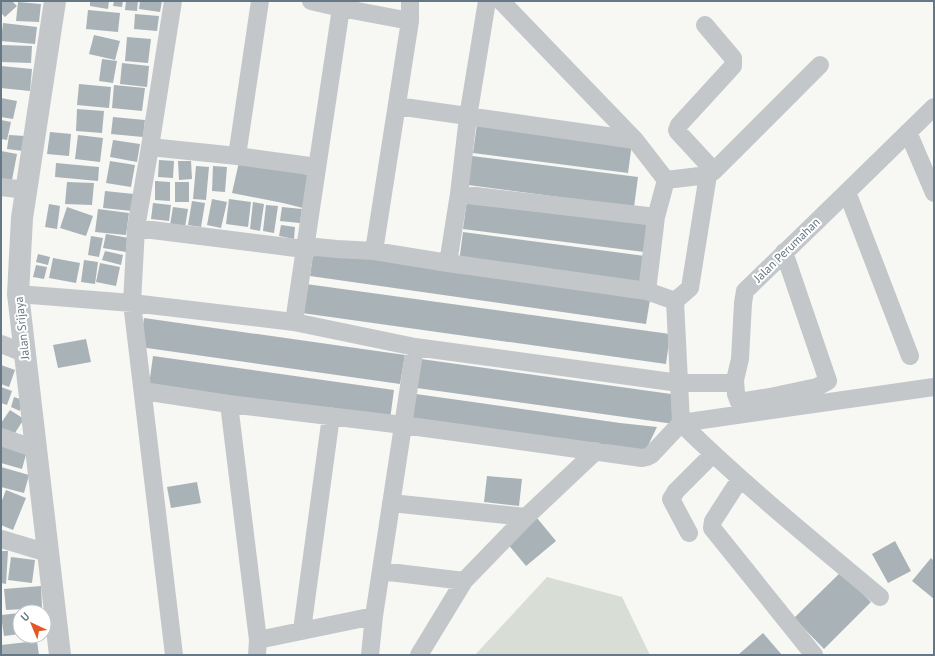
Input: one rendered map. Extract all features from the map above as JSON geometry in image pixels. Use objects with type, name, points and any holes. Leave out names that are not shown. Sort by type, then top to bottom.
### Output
[{"type":"street","name":"Jalan Srijaya","points":[[55,1],[22,218],[18,294],[60,655]]},
{"type":"street","points":[[172,1],[136,228],[132,303],[174,655]]},
{"type":"street","points":[[237,156],[260,1]]},
{"type":"street","points":[[311,1],[341,8],[410,20]]},
{"type":"street","points":[[374,251],[410,20],[410,1]]},
{"type":"street","points":[[448,263],[459,194],[468,117],[487,1]]},
{"type":"street","points":[[502,1],[635,140],[666,180]]},
{"type":"street","points":[[294,322],[341,8]]},
{"type":"street","points":[[705,25],[733,58],[733,66],[679,125],[677,130],[711,173]]},
{"type":"street","points":[[675,301],[690,288],[711,173],[820,65]]},
{"type":"street","points":[[397,106],[635,140]]},
{"type":"street","name":"Jalan Perumahan","points":[[735,380],[740,360],[745,291],[934,107]]},
{"type":"street","points":[[908,132],[934,193]]},
{"type":"street","points":[[150,147],[237,156],[317,167]]},
{"type":"street","points":[[666,180],[711,173]]},
{"type":"street","points":[[647,291],[656,218],[666,180]]},
{"type":"street","points":[[1,187],[26,190]]},
{"type":"street","points":[[848,192],[910,356]]},
{"type":"street","points":[[459,194],[656,218]]},
{"type":"street","points":[[136,228],[304,249],[316,247],[374,251],[647,291],[675,301]]},
{"type":"street","points":[[18,294],[132,303],[294,322],[415,348],[679,383],[730,383],[735,380],[736,394],[739,402],[817,387],[828,381],[784,252]]},
{"type":"street","points":[[675,301],[681,423],[740,479],[880,597]]},
{"type":"street","points":[[1,344],[24,353]]},
{"type":"street","points":[[370,655],[374,616],[415,348]]},
{"type":"street","points":[[143,391],[229,404],[403,425],[642,458],[651,455],[681,423],[934,387]]},
{"type":"street","points":[[229,404],[258,647],[302,630],[374,616]]},
{"type":"street","points":[[302,630],[330,416]]},
{"type":"street","points":[[1,437],[36,449]]},
{"type":"street","points":[[419,655],[464,581],[526,517],[596,451]]},
{"type":"street","points":[[689,533],[671,499],[676,491],[713,454]]},
{"type":"street","points":[[740,479],[713,521],[712,528],[814,655]]},
{"type":"street","points":[[391,503],[526,517]]},
{"type":"street","points":[[1,539],[48,554]]},
{"type":"street","points":[[381,571],[464,581]]},
{"type":"shaded area","points":[[547,577],[622,597],[650,655],[475,655]]},
{"type":"building","points":[[1,1],[12,1],[17,6],[5,17],[1,13]]},
{"type":"building","points":[[90,1],[109,1],[108,9],[90,6]]},
{"type":"building","points":[[114,1],[123,1],[122,7],[113,6]]},
{"type":"building","points":[[126,1],[138,1],[137,11],[125,10]]},
{"type":"building","points":[[140,1],[162,1],[160,12],[139,9]]},
{"type":"building","points":[[18,2],[41,4],[39,22],[16,21]]},
{"type":"building","points":[[88,10],[120,13],[118,32],[86,29]]},
{"type":"building","points":[[135,14],[159,16],[157,31],[134,29]]},
{"type":"building","points":[[3,23],[37,27],[35,44],[1,41]]},
{"type":"building","points":[[94,35],[120,41],[115,60],[89,54]]},
{"type":"building","points":[[127,37],[151,39],[148,63],[125,61]]},
{"type":"building","points":[[1,45],[32,46],[31,63],[1,62]]},
{"type":"building","points":[[102,59],[117,61],[113,83],[99,81]]},
{"type":"building","points":[[122,63],[149,66],[147,87],[120,84]]},
{"type":"building","points":[[1,66],[32,69],[30,91],[1,88]]},
{"type":"building","points":[[79,84],[111,87],[109,108],[77,105]]},
{"type":"building","points":[[114,85],[145,88],[142,111],[112,108]]},
{"type":"building","points":[[1,98],[17,101],[13,119],[1,117]]},
{"type":"building","points":[[77,109],[104,111],[102,133],[76,131]]},
{"type":"building","points":[[113,117],[145,120],[143,137],[111,134]]},
{"type":"building","points":[[1,120],[11,122],[7,140],[1,139]]},
{"type":"building","points":[[477,124],[632,143],[628,173],[473,153]]},
{"type":"building","points":[[50,132],[71,134],[69,156],[47,154]]},
{"type":"building","points":[[9,135],[25,136],[23,151],[7,149]]},
{"type":"building","points":[[78,135],[103,138],[100,162],[75,159]]},
{"type":"building","points":[[113,140],[140,144],[137,162],[110,157]]},
{"type":"building","points":[[1,151],[17,154],[12,180],[1,179]]},
{"type":"building","points":[[472,156],[638,177],[634,207],[468,185]]},
{"type":"building","points":[[159,160],[174,161],[173,178],[158,177]]},
{"type":"building","points":[[110,161],[135,165],[131,187],[106,183]]},
{"type":"building","points":[[178,161],[191,161],[192,179],[179,180]]},
{"type":"building","points":[[239,162],[309,175],[303,208],[232,193]]},
{"type":"building","points":[[56,163],[99,167],[98,181],[55,177]]},
{"type":"building","points":[[196,166],[209,167],[206,200],[193,199]]},
{"type":"building","points":[[213,166],[227,167],[225,192],[212,191]]},
{"type":"building","points":[[155,181],[170,182],[170,201],[155,200]]},
{"type":"building","points":[[67,182],[94,183],[92,205],[65,204]]},
{"type":"building","points":[[175,182],[189,182],[189,202],[175,202]]},
{"type":"building","points":[[105,191],[134,194],[132,211],[103,208]]},
{"type":"building","points":[[212,199],[227,202],[221,228],[207,225]]},
{"type":"building","points":[[229,199],[251,202],[248,227],[226,224]]},
{"type":"building","points":[[467,200],[647,223],[644,252],[463,229]]},
{"type":"building","points":[[192,201],[205,203],[201,227],[188,225]]},
{"type":"building","points":[[253,202],[264,204],[260,231],[250,229]]},
{"type":"building","points":[[153,203],[171,205],[169,221],[151,219]]},
{"type":"building","points":[[49,204],[60,206],[57,229],[45,227]]},
{"type":"building","points":[[266,205],[278,206],[274,233],[263,231]]},
{"type":"building","points":[[67,207],[93,216],[86,236],[60,228]]},
{"type":"building","points":[[173,207],[188,209],[185,227],[170,225]]},
{"type":"building","points":[[282,207],[302,209],[300,223],[280,221]]},
{"type":"building","points":[[98,209],[129,213],[126,235],[95,232]]},
{"type":"building","points":[[281,225],[295,227],[294,239],[279,236]]},
{"type":"building","points":[[463,232],[645,256],[641,285],[459,262]]},
{"type":"building","points":[[106,234],[129,238],[126,252],[103,248]]},
{"type":"building","points":[[91,236],[103,238],[99,257],[88,255]]},
{"type":"building","points":[[314,247],[651,294],[646,324],[310,276]]},
{"type":"building","points":[[105,251],[123,255],[121,265],[102,260]]},
{"type":"building","points":[[38,254],[50,257],[48,265],[36,262]]},
{"type":"building","points":[[53,258],[80,263],[76,283],[49,278]]},
{"type":"building","points":[[84,260],[98,262],[95,284],[81,282]]},
{"type":"building","points":[[100,263],[120,267],[116,286],[96,282]]},
{"type":"building","points":[[36,265],[47,267],[44,279],[33,277]]},
{"type":"building","points":[[306,284],[670,334],[666,364],[302,313]]},
{"type":"building","points":[[144,318],[405,355],[400,384],[140,347]]},
{"type":"building","points":[[86,339],[91,362],[58,368],[53,345]]},
{"type":"building","points":[[153,356],[394,390],[390,419],[149,385]]},
{"type":"building","points":[[421,359],[678,395],[674,424],[417,388]]},
{"type":"building","points":[[1,365],[15,370],[9,387],[1,384]]},
{"type":"building","points":[[1,387],[12,391],[7,405],[1,403]]},
{"type":"building","points":[[416,394],[657,427],[643,456],[412,423]]},
{"type":"building","points":[[14,397],[23,400],[20,411],[11,407]]},
{"type":"building","points":[[10,410],[24,419],[13,436],[1,429],[1,423]]},
{"type":"building","points":[[2,444],[27,451],[22,469],[1,463]]},
{"type":"building","points":[[1,467],[29,475],[24,493],[1,487]]},
{"type":"building","points":[[487,476],[522,479],[519,506],[484,502]]},
{"type":"building","points":[[197,482],[201,503],[171,508],[167,487]]},
{"type":"building","points":[[6,490],[26,498],[13,530],[1,525],[1,503]]},
{"type":"building","points":[[537,518],[556,541],[526,566],[507,543]]},
{"type":"building","points":[[895,541],[911,571],[888,583],[872,554]]},
{"type":"building","points":[[1,551],[8,551],[6,584],[1,583]]},
{"type":"building","points":[[11,557],[35,560],[32,583],[8,580]]},
{"type":"building","points":[[931,558],[934,561],[934,599],[912,581]]},
{"type":"building","points":[[841,572],[871,602],[824,649],[794,618]]},
{"type":"building","points":[[41,586],[42,604],[12,604],[12,610],[6,610],[4,589]]},
{"type":"building","points":[[12,614],[12,635],[4,636],[1,615]]},
{"type":"building","points":[[763,633],[782,655],[738,655]]},
{"type":"building","points":[[37,644],[39,655],[1,655],[1,645]]}]
